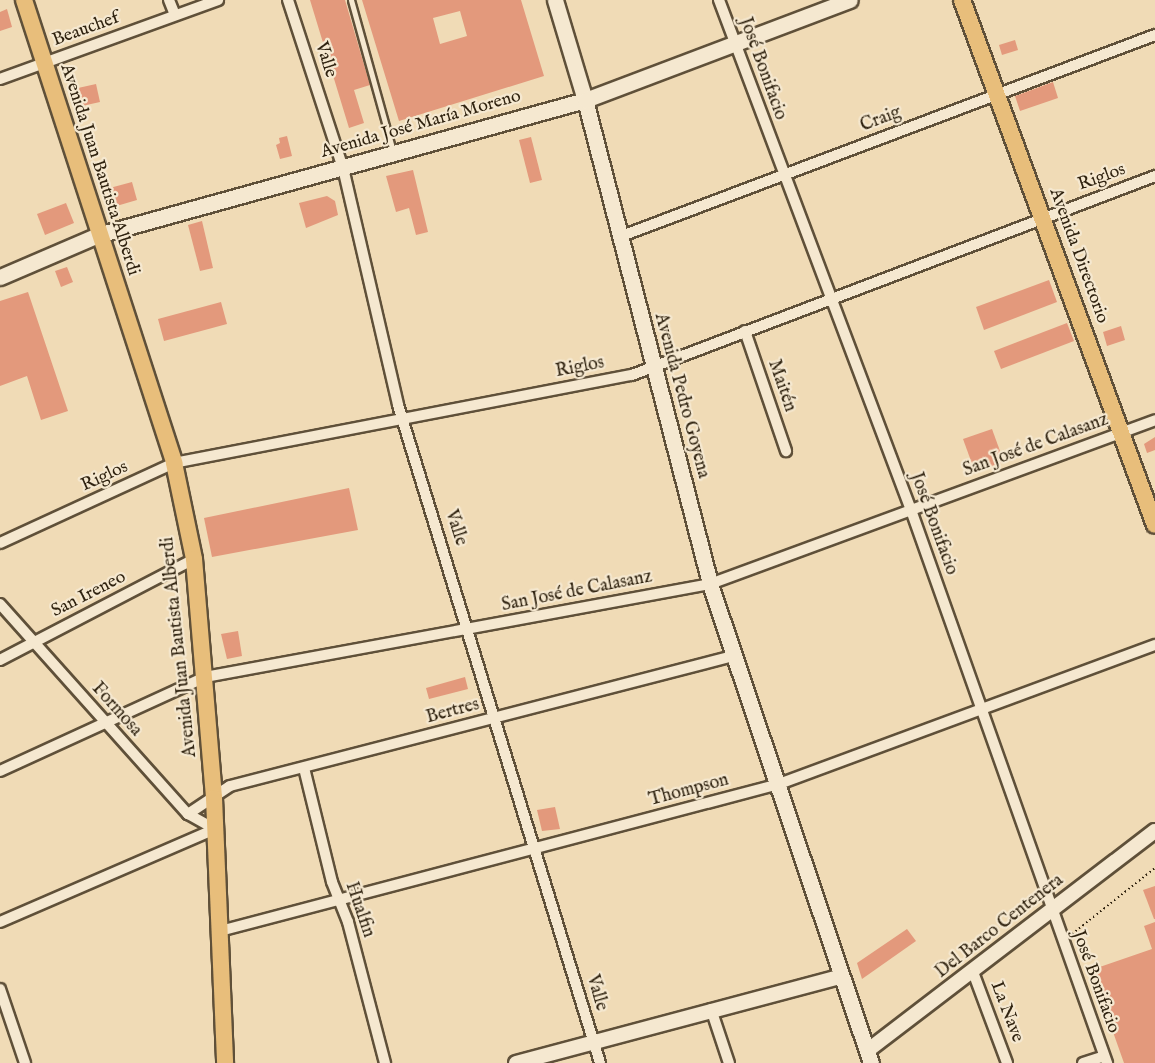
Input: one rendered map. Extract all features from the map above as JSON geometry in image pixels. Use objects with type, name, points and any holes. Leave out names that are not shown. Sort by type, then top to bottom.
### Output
[{"type":"main road","name":"Avenida Juan Bautista Alberdi","points":[[24,0],[98,235],[174,463],[194,559],[214,798],[225,1063]]},
{"type":"main road","name":"Avenida Pedro Goyena","points":[[555,0],[585,100],[710,584],[781,791],[784,816],[820,934],[832,955],[869,1057]]},
{"type":"main road","name":"Avenida José María Moreno","points":[[0,277],[98,235],[585,100],[850,0]]},
{"type":"main road","name":"Avenida Directorio","points":[[962,0],[1155,525]]},
{"type":"street","points":[[169,0],[175,15]]},
{"type":"street","name":"Beauchef","points":[[0,79],[218,0]]},
{"type":"street","name":"Valle","points":[[288,0],[343,168],[403,420],[469,628],[600,1063]]},
{"type":"street","name":"José Bonifacio","points":[[719,0],[911,510],[1106,1060]]},
{"type":"street","name":"Craig","points":[[619,237],[1155,35]]},
{"type":"street","name":"Riglos","points":[[0,543],[174,463],[632,375],[831,297],[1155,176]]},
{"type":"street","name":"Maitén","points":[[745,331],[786,451]]},
{"type":"street","name":"San José de Calasanz","points":[[0,771],[205,676],[710,584],[1155,420]]},
{"type":"street","name":"San Ireneo","points":[[0,660],[194,559]]},
{"type":"street","name":"Formosa","points":[[0,604],[188,814],[215,829]]},
{"type":"street","name":"Thompson","points":[[220,931],[536,849],[781,791],[981,708],[1155,645]]},
{"type":"street","name":"Bertres","points":[[188,814],[230,786],[733,656]]},
{"type":"street","name":"Hualfin","points":[[304,768],[385,1063]]},
{"type":"street","points":[[0,922],[215,829]]},
{"type":"street","name":"Del Barco Centenera","points":[[869,1057],[973,972],[1155,831]]},
{"type":"street","name":"La Nave","points":[[973,972],[1007,1063]]},
{"type":"street","points":[[516,1063],[839,976]]},
{"type":"street","points":[[0,989],[25,1063]]},
{"type":"street","points":[[711,1009],[729,1063]]},
{"type":"street","points":[[1083,1063],[1106,1060]]},
{"type":"lane","points":[[351,0],[393,152]]},
{"type":"path","points":[[1063,942],[1155,868]]},
{"type":"building","points":[[310,0],[345,0],[370,85],[354,90],[364,123],[349,128]]},
{"type":"building","points":[[362,0],[521,0],[544,76],[399,121]],"holes":[[[460,11],[467,36],[440,44],[433,18]]]},
{"type":"building","points":[[7,9],[12,27],[0,31],[0,12]]},
{"type":"building","points":[[1015,40],[1018,50],[1002,55],[999,45]]},
{"type":"building","points":[[1053,82],[1058,98],[1020,111],[1015,96]]},
{"type":"building","points":[[96,84],[100,102],[82,106],[78,88]]},
{"type":"building","points":[[287,136],[292,156],[280,159],[276,145],[280,143],[279,138]]},
{"type":"building","points":[[531,137],[542,180],[530,183],[519,140]]},
{"type":"building","points":[[413,170],[428,232],[416,235],[409,208],[396,212],[386,176]]},
{"type":"building","points":[[132,182],[137,200],[113,207],[106,189]]},
{"type":"building","points":[[327,196],[335,201],[338,215],[306,228],[299,203]]},
{"type":"building","points":[[66,203],[74,223],[45,235],[37,214]]},
{"type":"building","points":[[202,221],[213,268],[200,271],[188,225]]},
{"type":"building","points":[[67,267],[73,282],[61,287],[55,271]]},
{"type":"building","points":[[1049,280],[1057,302],[984,330],[976,307]]},
{"type":"building","points":[[28,292],[68,411],[41,420],[27,376],[0,386],[0,301]]},
{"type":"building","points":[[221,302],[227,324],[164,341],[158,319]]},
{"type":"building","points":[[1067,323],[1074,341],[1001,369],[994,351]]},
{"type":"building","points":[[1121,326],[1125,340],[1107,346],[1103,332]]},
{"type":"building","points":[[992,429],[1004,462],[975,472],[963,439]]},
{"type":"building","points":[[1155,437],[1155,450],[1147,453],[1144,444]]},
{"type":"building","points":[[349,488],[358,530],[212,557],[204,518]]},
{"type":"building","points":[[238,631],[242,656],[227,659],[221,634]]},
{"type":"building","points":[[465,677],[468,689],[429,699],[426,688]]},
{"type":"building","points":[[555,807],[560,829],[542,831],[537,810]]},
{"type":"building","points":[[1155,886],[1155,919],[1154,919],[1143,890]]},
{"type":"building","points":[[1155,922],[1155,1063],[1124,1063],[1091,970],[1152,949],[1144,926]]},
{"type":"building","points":[[907,929],[916,941],[862,979],[857,963]]}]
